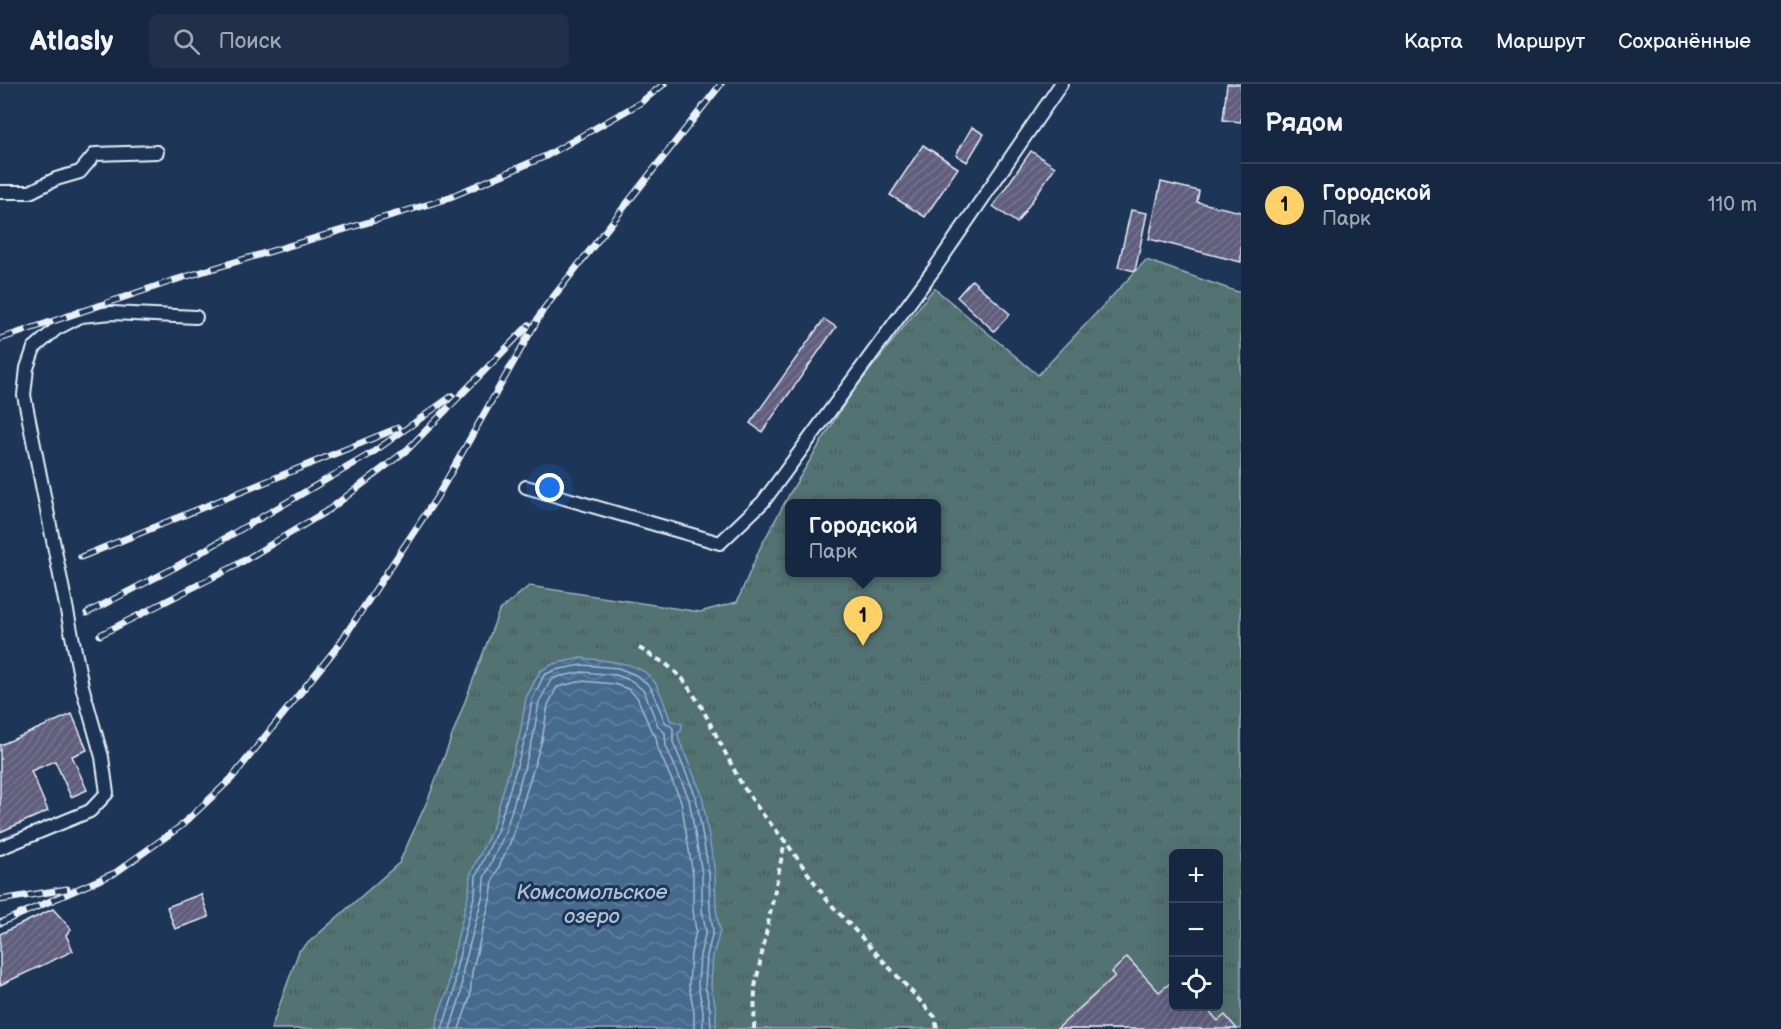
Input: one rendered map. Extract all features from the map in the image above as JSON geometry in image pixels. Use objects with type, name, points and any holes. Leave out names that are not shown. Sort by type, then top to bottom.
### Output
[{"type":"lane","points":[[526,486],[720,543],[763,502],[935,268],[1061,84]]},
{"type":"lane","points":[[0,192],[30,192],[56,179],[80,172],[94,154],[157,153]]},
{"type":"lane","points":[[0,848],[90,811],[106,793],[102,757],[82,686],[24,395],[27,368],[34,348],[56,329],[81,316],[112,313],[196,317]]},
{"type":"path","points":[[639,648],[666,664],[682,678],[700,704],[742,785],[761,812],[828,900],[935,1017],[936,1029]]},
{"type":"path","points":[[754,1029],[755,987],[785,841]]},
{"type":"green space","points":[[1146,260],[1241,293],[1241,1029],[271,1029],[299,951],[399,863],[429,797],[499,611],[529,586],[700,612],[737,602],[760,548],[785,502],[785,577],[941,577],[941,499],[787,499],[848,398],[934,288],[1038,375]]},
{"type":"water","name":"Комсомольское озеро","points":[[581,658],[612,661],[642,670],[656,684],[670,720],[682,724],[681,731],[678,733],[679,740],[702,795],[715,873],[716,909],[720,931],[713,956],[711,986],[716,1009],[716,1029],[436,1029],[439,1013],[448,991],[450,968],[469,892],[470,875],[492,829],[520,734],[526,698],[540,671],[553,664]]},
{"type":"building","points":[[1227,84],[1241,84],[1241,122],[1223,120]]},
{"type":"building","points":[[972,127],[984,134],[967,162],[956,155]]},
{"type":"building","points":[[923,145],[958,168],[925,217],[890,195]]},
{"type":"building","points":[[1031,151],[1055,167],[1017,223],[993,206]]},
{"type":"building","points":[[1161,182],[1199,191],[1197,202],[1241,212],[1241,262],[1149,239]]},
{"type":"building","points":[[1131,210],[1147,213],[1135,271],[1118,267]]},
{"type":"building","points":[[972,280],[1010,314],[994,331],[957,297]]},
{"type":"building","points":[[824,319],[836,327],[762,432],[750,423]]},
{"type":"building","points":[[72,714],[87,750],[72,756],[87,790],[71,797],[55,761],[31,771],[48,811],[0,832],[0,745]]},
{"type":"building","points":[[201,894],[209,917],[175,929],[167,907]]},
{"type":"building","points":[[53,909],[71,929],[66,935],[73,951],[0,985],[0,934]]},
{"type":"building","points":[[1127,957],[1159,992],[1169,984],[1169,1011],[1209,1011],[1218,1021],[1225,1015],[1237,1029],[1057,1029],[1115,976],[1112,972]]},
{"type":"railway","points":[[0,339],[178,279],[443,200],[546,156],[640,103],[664,84]]},
{"type":"railway","points":[[0,923],[115,873],[181,826],[231,779],[338,646],[437,497],[543,310],[721,84]]},
{"type":"railway","points":[[100,635],[235,566],[330,509],[408,449],[529,325]]},
{"type":"railway","points":[[87,613],[174,568],[372,453],[452,396]]},
{"type":"railway","points":[[81,557],[398,428]]},
{"type":"railway","points":[[0,900],[67,889]]},
{"type":"place","name":"Городской","points":[[863,646]]}]
